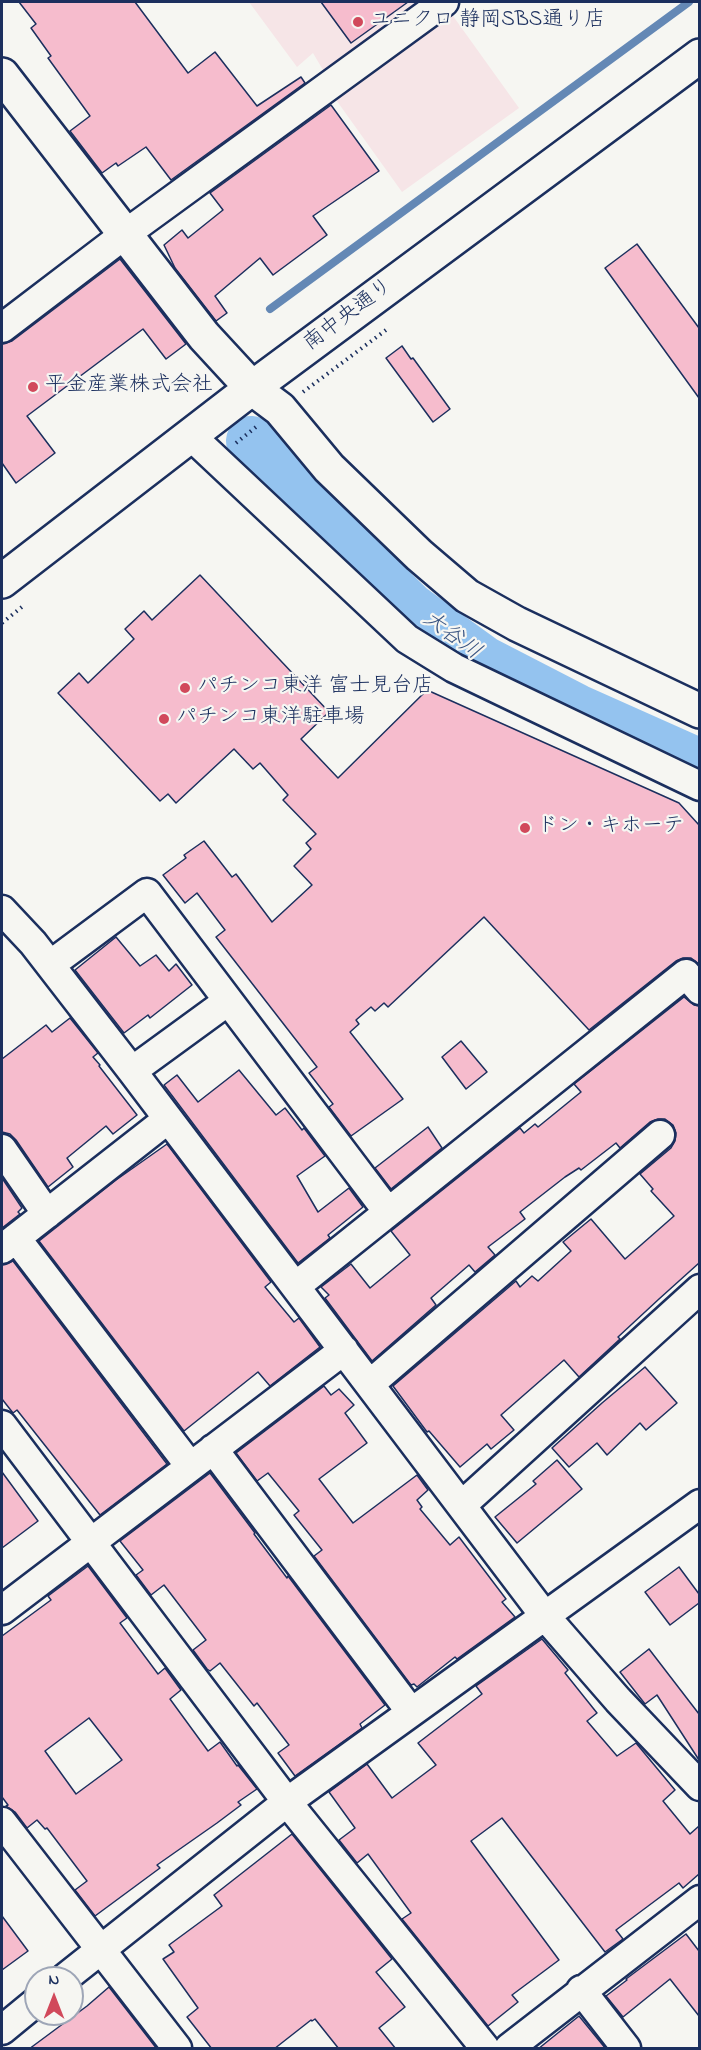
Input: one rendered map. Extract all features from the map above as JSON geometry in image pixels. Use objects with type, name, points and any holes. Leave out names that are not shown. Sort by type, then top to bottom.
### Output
[{"type":"street","points":[[2,328],[124,235],[444,2]]},
{"type":"street","name":"南中央通り","points":[[2,581],[252,388],[699,56]]},
{"type":"street","points":[[2,75],[204,336],[252,388],[280,409],[329,468],[359,499],[419,555],[467,596],[517,624],[699,710]]},
{"type":"street","points":[[190,435],[407,639],[454,668],[699,786]]},
{"type":"street","points":[[50,965],[147,894],[387,1212]]},
{"type":"street","points":[[2,910],[33,943],[132,1071],[544,1615],[618,1700],[699,1786]]},
{"type":"street","points":[[296,1286],[686,974],[699,990]]},
{"type":"street","points":[[132,1071],[228,1001]]},
{"type":"street","points":[[168,1119],[9,1244],[189,1466]]},
{"type":"street","points":[[370,1384],[660,1135]]},
{"type":"street","points":[[2,1149],[47,1214]]},
{"type":"street","points":[[462,1505],[699,1289]]},
{"type":"street","points":[[2,1611],[189,1466],[344,1350]]},
{"type":"street","points":[[2,1425],[287,1802],[485,2049]]},
{"type":"street","points":[[213,1449],[411,1712]]},
{"type":"street","points":[[79,1966],[287,1802],[699,1504]]},
{"type":"street","points":[[2,1822],[177,2049]]},
{"type":"street","points":[[509,2049],[581,1990],[699,1900]]},
{"type":"street","points":[[581,1990],[626,2049]]},
{"type":"street","points":[[2,2030],[24,2012]]},
{"type":"path","points":[[216,459],[394,323]]},
{"type":"path","points":[[2,622],[30,601]]},
{"type":"shaded area","points":[[249,2],[443,2],[519,108],[402,192],[329,90],[330,82],[313,53],[297,67]]},
{"type":"building","points":[[19,2],[135,2],[188,73],[215,52],[257,106],[301,77],[305,83],[171,180],[146,147],[118,166],[116,163],[102,173],[70,131],[90,116],[48,58],[51,56],[31,28],[36,24]]},
{"type":"building","name":"ユニクロ 静岡SBS通り店","points":[[321,2],[408,2],[351,43]]},
{"type":"building","points":[[331,105],[379,171],[313,216],[327,235],[273,275],[260,258],[215,296],[227,313],[216,321],[175,268],[164,245],[182,230],[188,238],[223,210],[210,193]]},
{"type":"building","points":[[637,244],[699,328],[699,398],[605,268]]},
{"type":"building","name":"平金産業株式会社","points":[[120,259],[186,344],[166,359],[143,329],[27,416],[55,453],[16,483],[2,463],[2,344],[12,341]]},
{"type":"building","points":[[402,346],[450,409],[433,422],[386,358]]},
{"type":"building","points":[[200,575],[329,712],[301,739],[338,778],[427,690],[679,803],[699,825],[699,964],[691,958],[676,961],[589,1030],[484,917],[388,1007],[384,1003],[375,1011],[371,1007],[356,1020],[359,1024],[350,1032],[403,1099],[351,1136],[329,1107],[333,1104],[309,1073],[317,1067],[216,937],[225,930],[197,893],[185,903],[163,875],[186,858],[184,855],[204,841],[232,877],[236,874],[272,922],[312,885],[294,866],[311,849],[306,843],[316,834],[283,800],[288,795],[260,763],[253,769],[234,749],[176,803],[168,794],[160,801],[58,693],[79,673],[88,683],[134,639],[125,629],[144,611],[152,620]]},
{"type":"building","points":[[116,937],[140,966],[156,955],[169,971],[176,964],[192,985],[150,1018],[148,1015],[124,1033],[75,970]]},
{"type":"building","points":[[684,997],[699,1006],[699,1263],[618,1337],[620,1339],[579,1377],[564,1360],[501,1415],[514,1430],[491,1449],[487,1444],[460,1467],[429,1431],[427,1432],[393,1386],[516,1281],[520,1287],[532,1276],[538,1281],[571,1251],[563,1242],[591,1219],[625,1259],[674,1216],[651,1191],[653,1189],[640,1174],[671,1148],[676,1133],[673,1125],[665,1119],[650,1122],[620,1148],[616,1143],[581,1170],[579,1168],[565,1177],[520,1212],[525,1219],[488,1247],[495,1255],[475,1272],[469,1265],[431,1298],[436,1305],[372,1361],[325,1298],[329,1295],[321,1287],[351,1264],[370,1288],[410,1255],[391,1231],[520,1128],[524,1133],[535,1124],[538,1127],[581,1092],[574,1084]]},
{"type":"building","points":[[70,1018],[98,1053],[93,1057],[99,1066],[137,1115],[113,1134],[106,1126],[67,1158],[73,1167],[48,1187],[16,1140],[10,1134],[2,1132],[2,1059],[46,1025],[52,1032]]},
{"type":"building","points":[[461,1041],[487,1072],[466,1089],[442,1057]]},
{"type":"building","points":[[239,1070],[276,1115],[285,1108],[325,1156],[297,1176],[318,1212],[349,1188],[363,1207],[328,1235],[330,1238],[298,1263],[164,1085],[177,1075],[198,1102]]},
{"type":"building","points":[[428,1127],[442,1148],[391,1189],[375,1168]]},
{"type":"building","points":[[167,1144],[271,1282],[265,1287],[294,1322],[299,1318],[320,1347],[270,1386],[258,1372],[184,1431],[39,1241],[116,1180]]},
{"type":"building","points":[[2,1178],[22,1208],[18,1212],[20,1214],[2,1228]]},
{"type":"building","points":[[13,1261],[167,1464],[100,1515],[17,1410],[13,1413],[2,1399],[2,1265]]},
{"type":"building","points":[[645,1367],[677,1403],[646,1430],[640,1423],[607,1455],[597,1443],[569,1467],[552,1448]]},
{"type":"building","points":[[324,1386],[331,1395],[339,1389],[354,1405],[345,1413],[367,1443],[319,1479],[353,1523],[417,1475],[428,1490],[417,1500],[422,1507],[420,1509],[450,1545],[459,1537],[506,1599],[502,1602],[515,1617],[457,1659],[455,1657],[417,1687],[414,1684],[411,1685],[314,1556],[322,1550],[294,1515],[299,1511],[268,1473],[257,1481],[236,1453]]},
{"type":"building","points":[[557,1460],[582,1489],[517,1543],[495,1517],[536,1484],[533,1481]]},
{"type":"building","points":[[2,1472],[38,1521],[2,1548]]},
{"type":"building","points":[[210,1473],[385,1705],[360,1724],[362,1728],[295,1776],[278,1753],[289,1745],[257,1703],[254,1706],[220,1663],[210,1671],[207,1669],[193,1650],[206,1640],[164,1585],[151,1595],[136,1575],[143,1570],[120,1541]]},
{"type":"building","points":[[88,1566],[127,1618],[120,1623],[158,1674],[165,1668],[181,1690],[170,1699],[208,1751],[220,1742],[257,1789],[238,1802],[241,1805],[157,1865],[160,1868],[95,1916],[75,1890],[87,1881],[47,1828],[45,1829],[37,1820],[27,1828],[15,1812],[6,1806],[8,1805],[2,1797],[2,1636],[51,1600],[48,1596]],"holes":[[[89,1718],[122,1760],[76,1794],[45,1751]]]},
{"type":"building","points":[[679,1567],[699,1594],[699,1603],[670,1625],[645,1592]]},
{"type":"building","points":[[542,1639],[568,1670],[565,1673],[597,1713],[587,1721],[617,1756],[636,1743],[675,1790],[663,1801],[690,1834],[699,1826],[699,1874],[683,1888],[679,1883],[616,1930],[623,1939],[605,1952],[502,1818],[471,1841],[559,1960],[512,1995],[518,2002],[488,2026],[402,1919],[411,1913],[368,1854],[357,1863],[339,1840],[355,1828],[329,1792],[367,1764],[392,1798],[436,1765],[418,1743],[482,1694],[476,1686]]},
{"type":"building","points":[[649,1649],[699,1714],[699,1760],[657,1695],[645,1704],[620,1672]]},
{"type":"building","points":[[292,1834],[392,1959],[376,1972],[405,2007],[379,2028],[396,2049],[339,2049],[315,2019],[274,2049],[212,2049],[187,2017],[198,2008],[163,1959],[174,1952],[169,1945],[222,1906],[214,1895]]},
{"type":"building","points":[[2,1916],[28,1951],[2,1970]]},
{"type":"building","points":[[686,1934],[699,1951],[699,2016],[670,1979],[623,2017],[606,1996]]},
{"type":"building","points":[[109,1987],[157,2049],[29,2049],[60,2026],[84,2026],[84,2008]]},
{"type":"building","points":[[579,2016],[606,2049],[538,2049]]},
{"type":"waterway","points":[[270,309],[689,2]]},
{"type":"waterway","name":"大谷川","points":[[251,441],[311,510],[411,608],[484,661],[577,709],[700,764]]},
{"type":"place","name":"ユニクロ 静岡SBS通り店","points":[[358,22]]},
{"type":"place","name":"平金産業株式会社","points":[[33,387]]},
{"type":"place","name":"パチンコ東洋 富士見台店","points":[[185,688]]},
{"type":"place","name":"パチンコ東洋駐車場","points":[[164,719]]},
{"type":"place","name":"ドン・キホーテ","points":[[525,828]]}]
